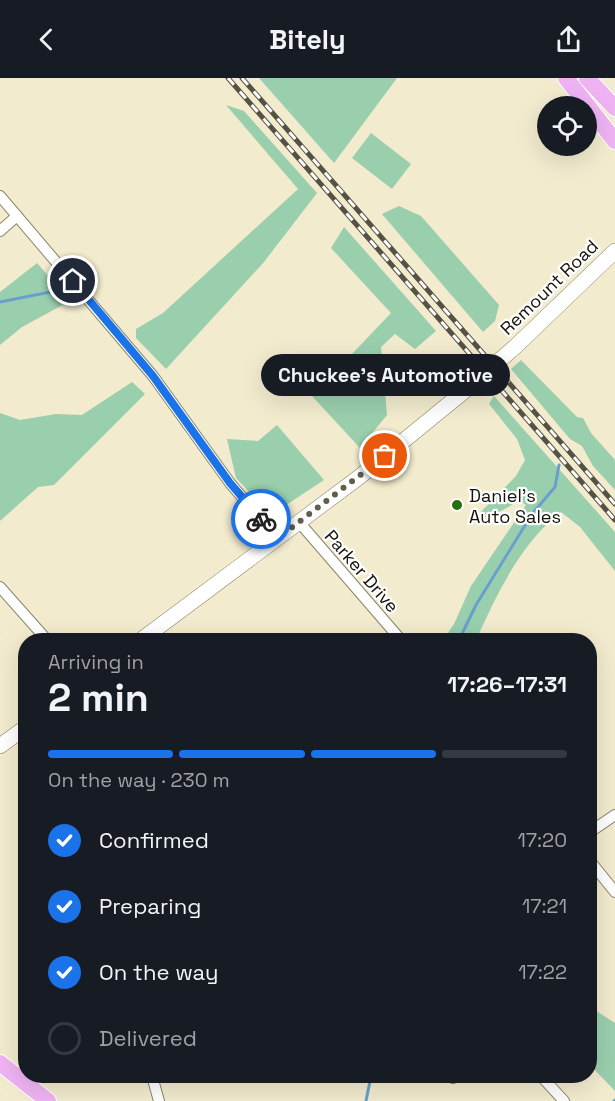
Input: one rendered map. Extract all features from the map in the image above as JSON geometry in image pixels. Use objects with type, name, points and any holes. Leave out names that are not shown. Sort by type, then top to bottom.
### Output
[{"type":"main road","points":[[576,80],[615,108]]},
{"type":"main road","points":[[576,80],[615,141]]},
{"type":"main road","name":"Remount Road","points":[[150,633],[369,469],[467,389],[516,346],[615,251]]},
{"type":"main road","points":[[0,746],[18,733]]},
{"type":"main road","points":[[0,1063],[18,1077]]},
{"type":"main road","points":[[25,1083],[48,1101]]},
{"type":"street","points":[[0,196],[153,376],[230,483],[278,538]]},
{"type":"street","points":[[0,231],[17,216]]},
{"type":"street","name":"Parker Drive","points":[[298,522],[394,633]]},
{"type":"street","points":[[0,587],[40,633]]},
{"type":"street","points":[[597,827],[615,814]]},
{"type":"street","points":[[597,870],[615,892]]},
{"type":"street","points":[[154,1083],[159,1101]]},
{"type":"street","points":[[547,1083],[564,1101]]},
{"type":"green space","points":[[259,78],[397,78],[334,163]]},
{"type":"green space","points":[[226,105],[244,111],[317,193],[264,262],[166,369],[136,338],[136,329],[163,313],[298,189]]},
{"type":"green space","points":[[371,133],[411,164],[392,189],[352,158]]},
{"type":"green space","points":[[399,206],[421,216],[499,305],[495,321],[483,332],[382,214]]},
{"type":"green space","points":[[344,227],[436,331],[415,349],[395,334],[381,347],[387,415],[360,448],[312,396],[391,313],[331,248]]},
{"type":"green space","points":[[37,263],[70,301],[22,327],[0,345],[0,292]]},
{"type":"green space","points":[[521,360],[577,417],[583,418],[591,433],[615,460],[615,490],[593,466],[582,446],[570,439],[511,369]]},
{"type":"green space","points":[[132,382],[145,394],[54,485],[38,487],[0,521],[0,413],[20,420],[56,414],[82,415]]},
{"type":"green space","points":[[494,396],[615,532],[615,571],[580,527],[561,512],[533,539],[522,554],[501,588],[479,633],[448,633],[471,586],[526,505],[520,501],[489,517],[470,523],[516,476],[525,460],[517,439],[489,404]]},
{"type":"green space","points":[[277,425],[324,480],[271,515],[236,478],[227,439],[258,441]]},
{"type":"green space","points":[[597,1011],[615,1023],[615,1091],[597,1072]]},
{"type":"waterway","points":[[73,259],[76,270]]},
{"type":"waterway","points":[[0,302],[60,290],[63,281]]},
{"type":"waterway","points":[[462,633],[476,605],[532,514],[555,487],[559,465]]},
{"type":"waterway","points":[[366,1101],[370,1083]]},
{"type":"railway","points":[[228,78],[615,520]]},
{"type":"railway","points":[[242,78],[615,504]]},
{"type":"way so far","points":[[261,519],[278,538],[385,456]]},
{"type":"place","name":"Chuckee's Automotive","points":[[385,456]]},
{"type":"place","name":"Daniel's Auto Sales","points":[[457,505]]},
{"type":"route","points":[[73,281],[153,376],[187,420],[230,483],[261,519]]}]
